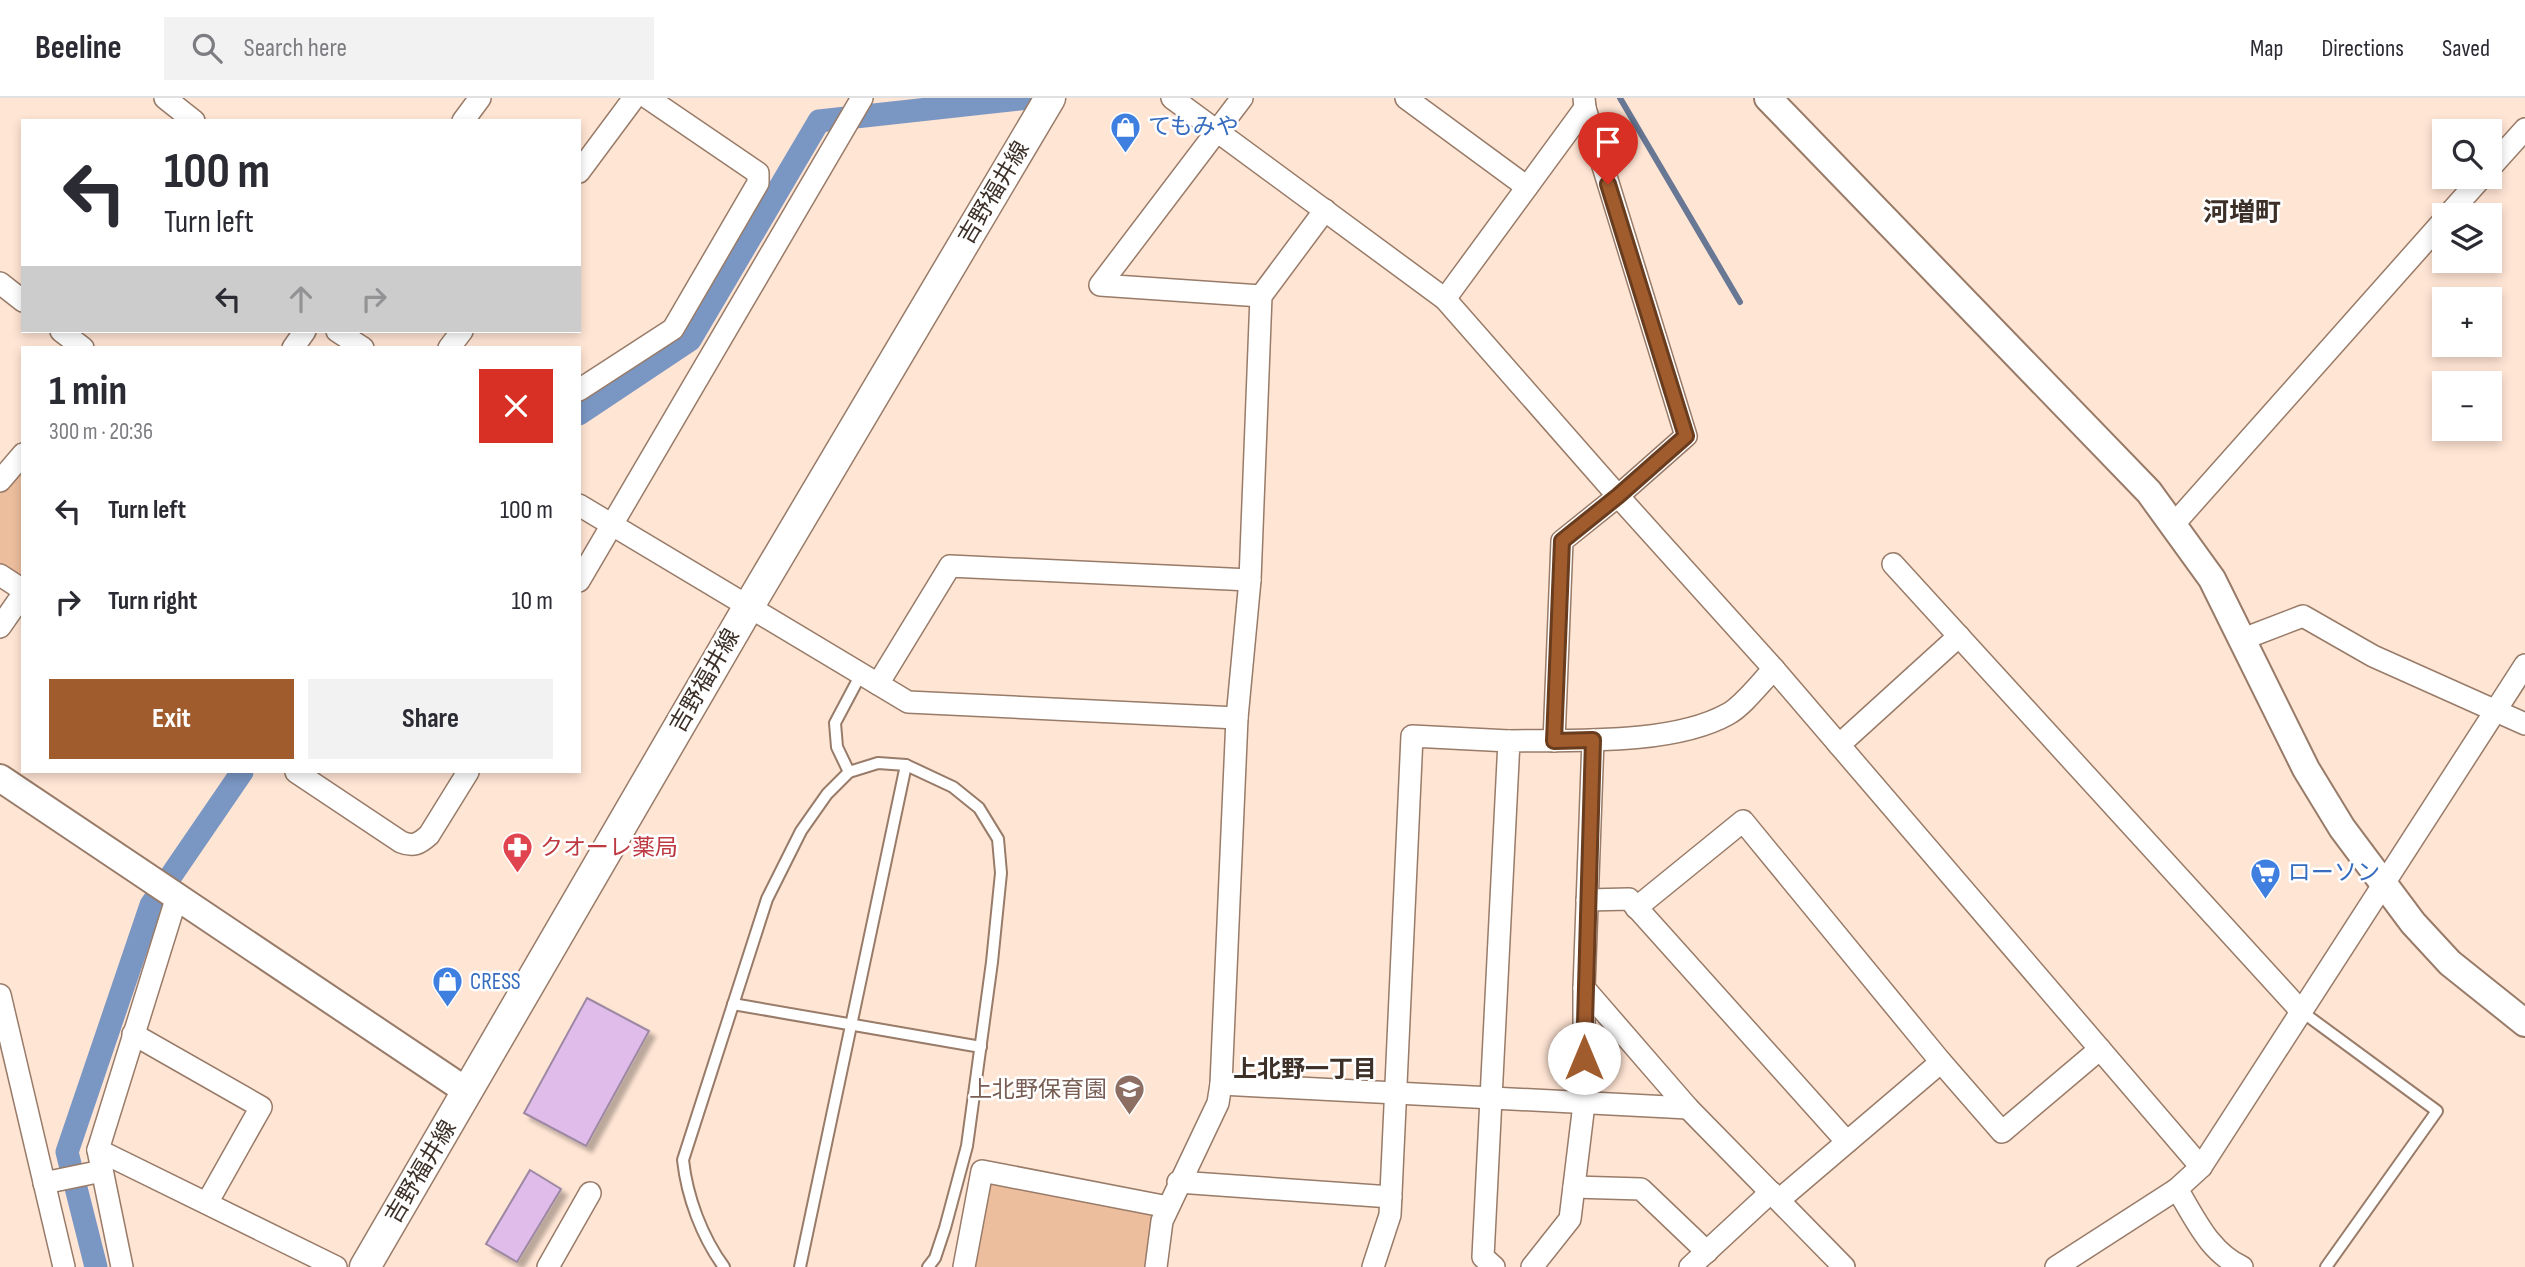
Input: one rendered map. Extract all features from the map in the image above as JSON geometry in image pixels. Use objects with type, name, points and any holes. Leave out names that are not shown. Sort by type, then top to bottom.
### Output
[{"type":"main road","name":"吉野福井線","points":[[365,1267],[748,606],[1050,98]]},
{"type":"street","points":[[165,98],[191,119]]},
{"type":"street","points":[[464,119],[480,98]]},
{"type":"street","points":[[581,169],[634,98]]},
{"type":"street","points":[[581,389],[673,329],[758,183],[758,173],[648,98]]},
{"type":"street","points":[[581,579],[862,98]]},
{"type":"street","points":[[1172,98],[1445,299],[1774,669],[2201,1167]]},
{"type":"street","points":[[1242,98],[1100,285],[1261,296]]},
{"type":"street","points":[[1406,98],[1527,187]]},
{"type":"street","points":[[1768,98],[2149,492],[2212,579],[2306,769],[2342,828],[2382,884],[2449,963],[2525,1023]]},
{"type":"street","points":[[1445,299],[1584,103]]},
{"type":"street","points":[[1554,741],[1562,541],[1686,436],[1584,103]]},
{"type":"street","points":[[2502,154],[2525,128]]},
{"type":"street","points":[[2459,203],[2471,189]]},
{"type":"street","points":[[1156,1267],[1162,1221],[1217,1102],[1221,1084],[1237,718],[1250,580],[1261,296],[1325,210]]},
{"type":"street","points":[[2174,524],[2432,233]]},
{"type":"street","points":[[0,283],[21,299]]},
{"type":"street","points":[[64,333],[80,346]]},
{"type":"street","points":[[340,333],[360,346]]},
{"type":"street","points":[[0,481],[21,456]]},
{"type":"street","points":[[581,506],[908,702],[1237,718]]},
{"type":"street","points":[[1893,564],[2301,1011]]},
{"type":"street","points":[[869,679],[950,566],[1250,580]]},
{"type":"street","points":[[0,575],[21,591]]},
{"type":"street","points":[[0,628],[21,595]]},
{"type":"street","points":[[2243,639],[2303,617],[2373,656],[2525,724]]},
{"type":"street","points":[[1839,745],[1959,636]]},
{"type":"street","points":[[2056,1267],[2177,1189],[2201,1167],[2525,665]]},
{"type":"street","points":[[1373,1267],[1390,1215],[1412,736],[1554,741],[1684,732],[1730,713],[1774,669]]},
{"type":"street","points":[[1532,1267],[1570,1219],[1584,1104],[1584,988],[1593,740]]},
{"type":"street","points":[[1485,1264],[1489,1099],[1509,741]]},
{"type":"street","points":[[298,773],[411,846],[421,843],[429,835],[467,773]]},
{"type":"street","points":[[0,778],[468,1091]]},
{"type":"street","points":[[1636,908],[1743,821],[2002,1132],[2100,1049]]},
{"type":"street","points":[[122,1267],[98,1150],[175,895]]},
{"type":"street","points":[[1587,900],[1629,899],[1847,1142]]},
{"type":"street","points":[[1584,988],[1688,1108],[1844,1267]]},
{"type":"street","points":[[0,995],[64,1267]]},
{"type":"street","points":[[134,1034],[261,1107],[207,1203]]},
{"type":"street","points":[[1690,1267],[1775,1196],[1847,1142],[1941,1062]]},
{"type":"street","points":[[1221,1084],[1688,1108]]},
{"type":"street","points":[[98,1150],[336,1267]]},
{"type":"street","points":[[44,1183],[102,1171]]},
{"type":"street","points":[[964,1267],[982,1171],[1168,1207]]},
{"type":"street","points":[[1178,1182],[1391,1197]]},
{"type":"street","points":[[1574,1187],[1641,1189],[1707,1252]]},
{"type":"street","points":[[2177,1189],[2206,1238],[2225,1257],[2242,1267]]},
{"type":"street","points":[[548,1267],[590,1193]]},
{"type":"lane","points":[[849,772],[837,747],[835,723],[869,679]]},
{"type":"lane","points":[[724,1267],[712,1251],[686,1185],[683,1160],[767,899],[795,842],[827,794],[849,772],[878,763],[906,765],[953,787],[979,808],[998,839],[1001,873],[967,1146],[945,1228],[935,1258],[928,1267]]},
{"type":"lane","points":[[800,1267],[906,765]]},
{"type":"lane","points":[[733,1004],[981,1046]]},
{"type":"lane","points":[[2301,1011],[2437,1111],[2326,1267]]},
{"type":"shaded area","points":[[21,454],[21,589],[0,575],[0,480]]},
{"type":"shaded area","points":[[991,1173],[1168,1207],[1166,1267],[968,1267]]},
{"type":"building","points":[[587,998],[649,1031],[586,1146],[524,1113]]},
{"type":"building","points":[[530,1170],[561,1189],[517,1262],[486,1244]]},
{"type":"waterway","points":[[581,413],[690,340],[819,121],[1028,98]]},
{"type":"waterway","points":[[1620,98],[1740,302]]},
{"type":"waterway","points":[[96,1267],[67,1152],[151,905],[241,773]]},
{"type":"place","name":"てもみや","points":[[1125,154]]},
{"type":"place","name":"クオーレ薬局","points":[[517,875]]},
{"type":"place","name":"ローソン","points":[[2265,900]]},
{"type":"place","name":"CRESS","points":[[447,1009]]},
{"type":"place","name":"上北野保育園","points":[[1130,1117]]},
{"type":"district","name":"河増町","points":[[2242,213]]},
{"type":"district","name":"上北野一丁目","points":[[1305,1069]]},
{"type":"route","points":[[1584,1058],[1593,740],[1554,741],[1562,541],[1686,436],[1608,184]]}]
